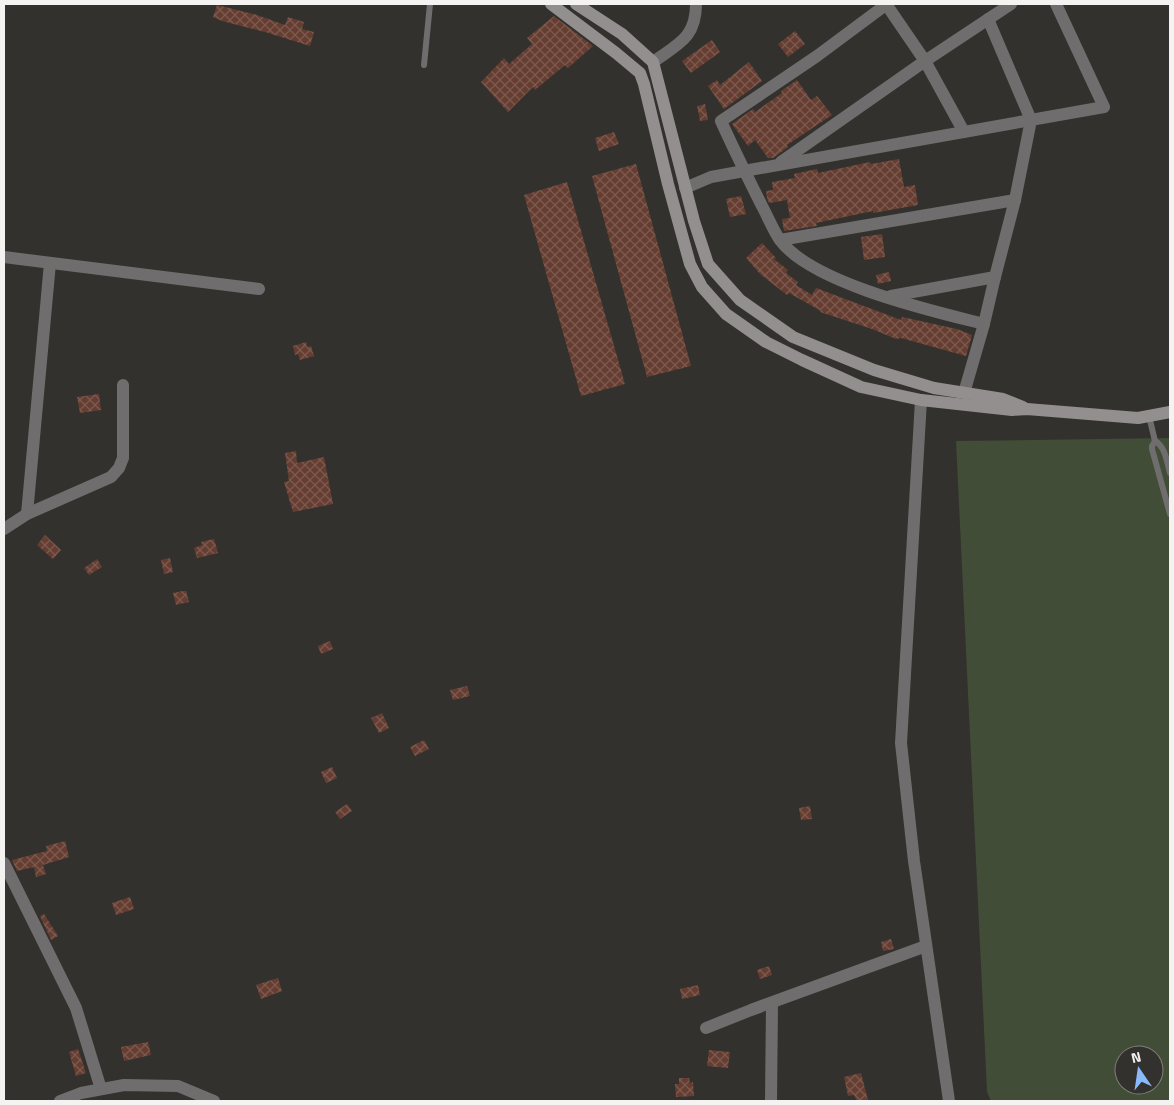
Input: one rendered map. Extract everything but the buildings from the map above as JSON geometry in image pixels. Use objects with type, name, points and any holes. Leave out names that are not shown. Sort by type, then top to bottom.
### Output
[{"type":"main road","points":[[551,4],[590,32],[640,73],[690,264],[702,287],[726,314],[766,342],[862,387],[921,400],[1012,410],[1027,409],[1138,418],[1170,412]]},
{"type":"main road","points":[[576,4],[622,34],[653,62],[685,188],[708,264],[740,300],[793,337],[874,370],[934,388],[1003,399],[1027,409]]},
{"type":"street","points":[[653,62],[681,42],[690,31],[696,18],[696,4]]},
{"type":"street","points":[[964,132],[925,61],[887,4],[817,56],[721,121],[744,171],[780,240],[800,259],[835,279],[888,297],[984,324]]},
{"type":"street","points":[[777,165],[925,61],[1011,4]]},
{"type":"street","points":[[685,188],[711,178],[744,171],[1104,107],[1056,4]]},
{"type":"street","points":[[964,392],[984,324],[1015,200],[1031,120],[988,20]]},
{"type":"street","points":[[780,240],[1015,200]]},
{"type":"street","points":[[4,257],[259,289]]},
{"type":"street","points":[[27,514],[50,263]]},
{"type":"street","points":[[888,297],[995,277]]},
{"type":"street","points":[[4,529],[27,514],[111,476],[119,468],[123,458],[123,384]]},
{"type":"street","points":[[921,400],[900,743],[914,861],[949,1101]]},
{"type":"street","points":[[4,863],[76,1008],[101,1089]]},
{"type":"street","points":[[706,1028],[926,946]]},
{"type":"street","points":[[771,1101],[772,1002]]},
{"type":"street","points":[[60,1101],[83,1097],[101,1089],[124,1085],[178,1086],[214,1101]]},
{"type":"lane","points":[[424,65],[430,4]]},
{"type":"lane","points":[[1149,416],[1154,441],[1152,450],[1170,514]]},
{"type":"lane","points":[[1154,441],[1160,443],[1170,473]]},
{"type":"green space","points":[[1170,438],[1170,1101],[991,1101],[987,1092],[956,441]]}]
